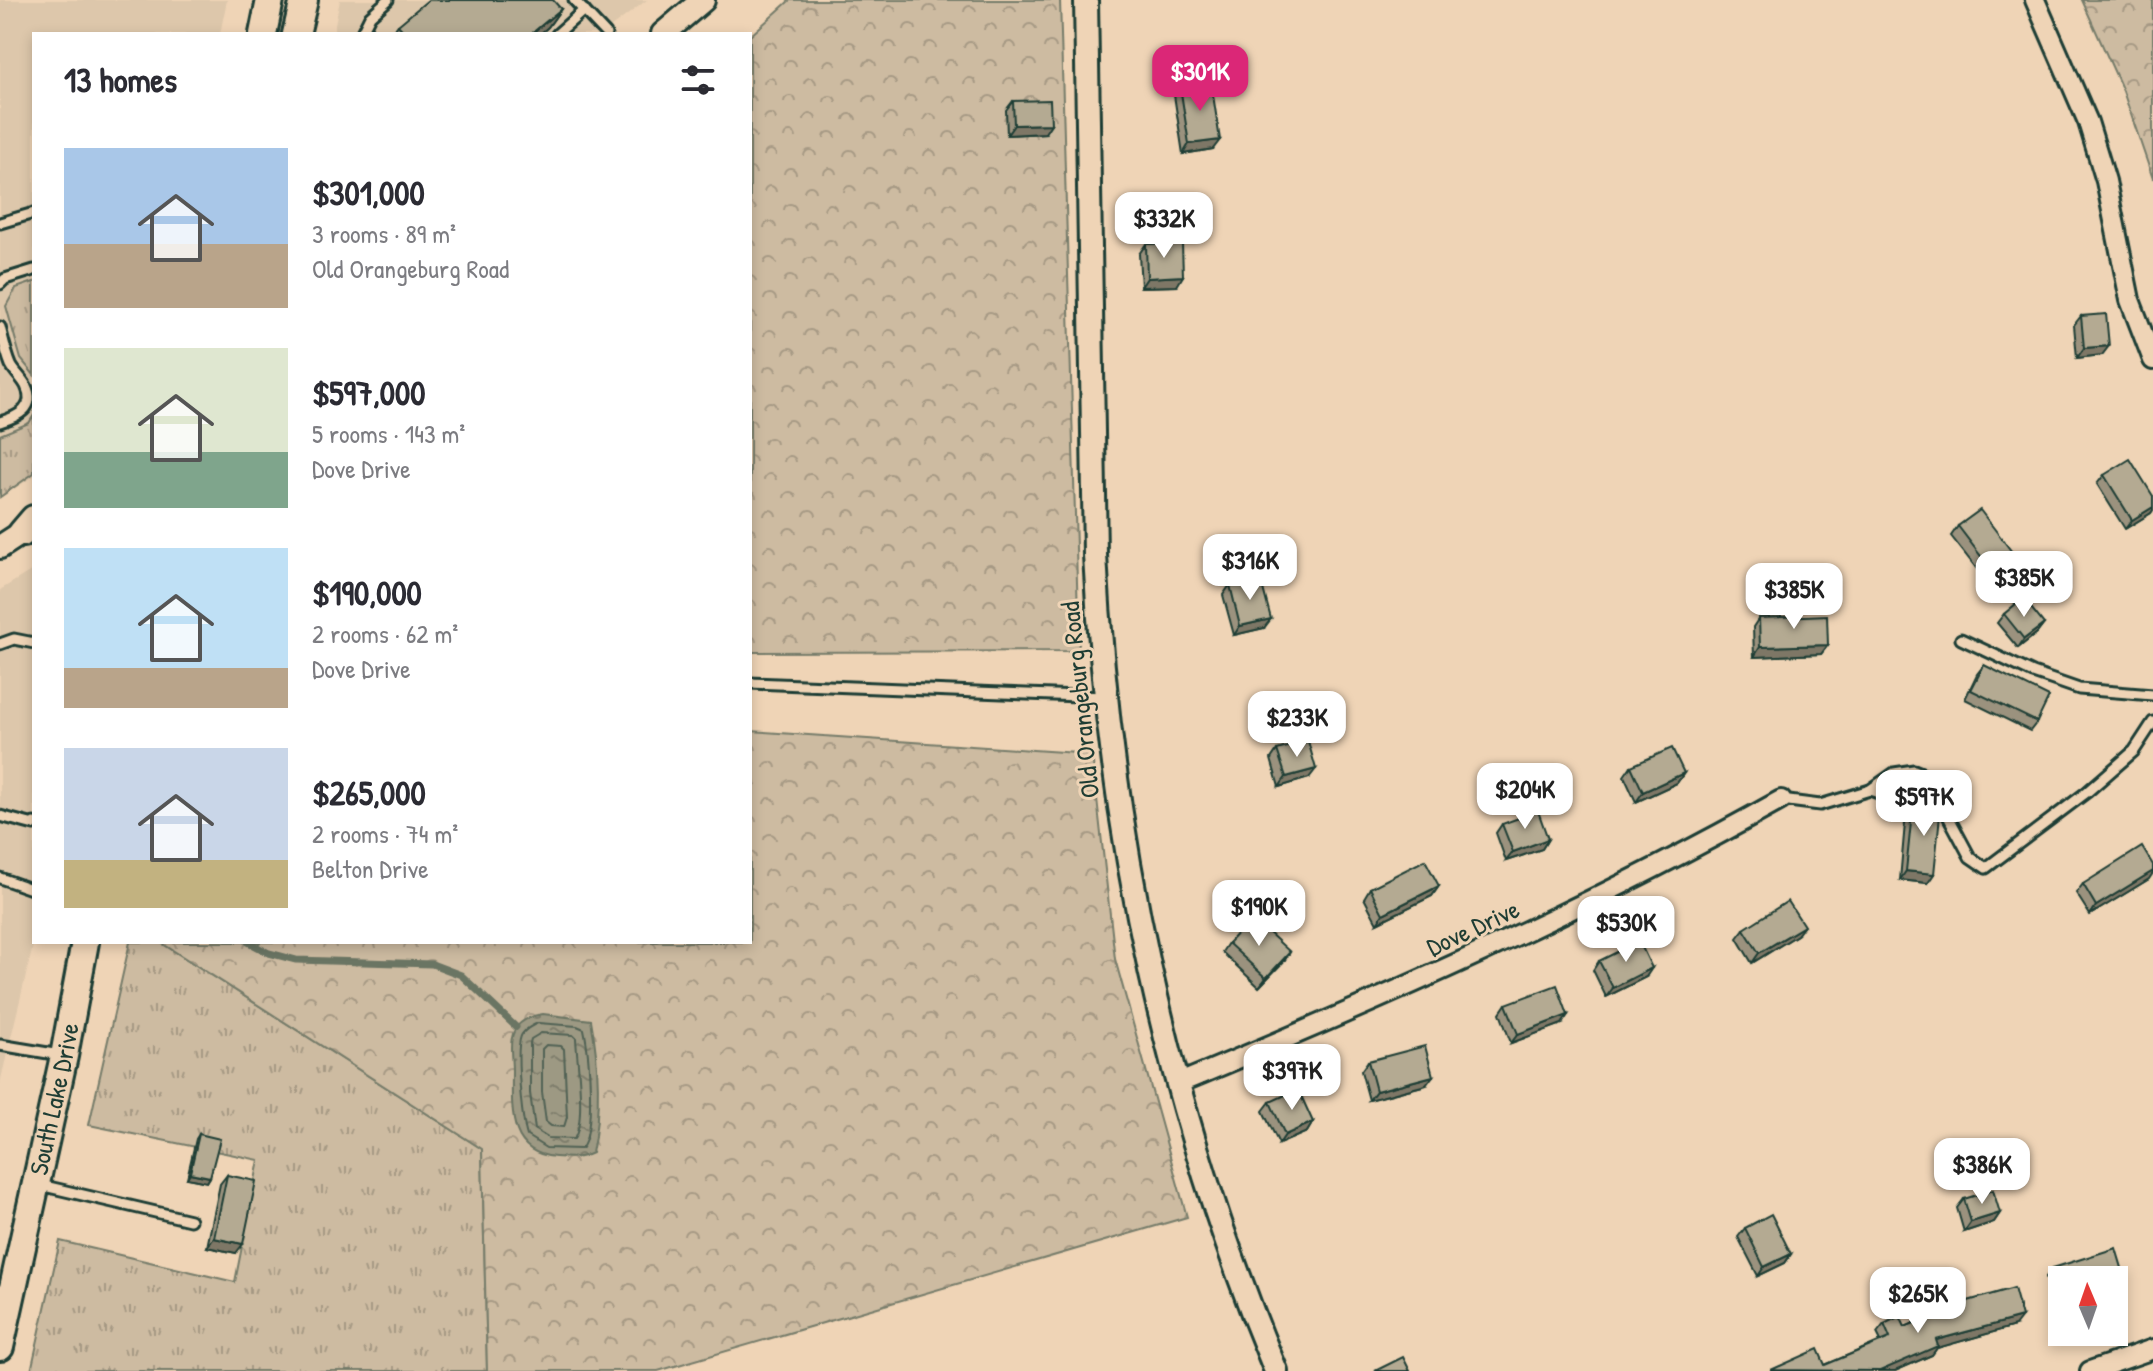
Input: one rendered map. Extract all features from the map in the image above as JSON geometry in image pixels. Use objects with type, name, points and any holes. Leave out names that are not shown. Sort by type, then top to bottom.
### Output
[{"type":"main road","points":[[263,32],[270,0]]},
{"type":"main road","points":[[296,32],[304,0]]},
{"type":"main road","name":"South Lake Drive","points":[[0,1347],[64,1056],[85,944]]},
{"type":"street","points":[[665,32],[703,0]]},
{"type":"street","name":"Old Orangeburg Road","points":[[1086,0],[1095,555],[1105,697],[1130,878],[1177,1084],[1225,1233],[1276,1371]]},
{"type":"street","points":[[2035,0],[2088,122],[2106,181],[2130,300],[2153,360]]},
{"type":"street","name":"Dove Drive","points":[[1177,1084],[1422,981],[1609,892],[1781,800]]},
{"type":"street","points":[[2090,1371],[2153,1349]]},
{"type":"lane","points":[[362,32],[370,16],[388,0]]},
{"type":"lane","points":[[574,0],[604,32]]},
{"type":"lane","points":[[559,32],[584,10]]},
{"type":"lane","points":[[0,223],[32,214]]},
{"type":"lane","points":[[0,284],[5,279],[32,271]]},
{"type":"lane","points":[[0,327],[10,362],[28,389],[29,396],[29,403],[20,414],[0,422]]},
{"type":"lane","points":[[0,644],[14,639],[32,643]]},
{"type":"lane","points":[[1961,639],[2033,673],[2079,689],[2153,695]]},
{"type":"lane","points":[[752,683],[1105,697]]},
{"type":"lane","points":[[1781,800],[1820,805],[1870,790],[1894,773],[1914,770],[1926,775],[1970,857],[1986,868],[2123,761],[2134,751],[2153,722]]},
{"type":"lane","points":[[1870,790],[1893,799],[1908,800],[1925,799],[1935,790]]},
{"type":"lane","points":[[0,816],[32,824]]},
{"type":"lane","points":[[0,878],[32,889]]},
{"type":"lane","points":[[0,1045],[64,1056]]},
{"type":"lane","points":[[36,1184],[190,1220]]},
{"type":"shaded area","points":[[0,0],[227,0],[220,32],[32,32],[32,477],[0,498]]},
{"type":"shaded area","points":[[340,0],[647,0],[605,32],[333,32]]},
{"type":"shaded area","points":[[32,570],[34,944],[0,1083],[0,590]]},
{"type":"green space","points":[[790,0],[1060,0],[1079,651],[752,652],[752,34]]},
{"type":"green space","points":[[2082,0],[2153,0],[2153,179],[2123,91]]},
{"type":"green space","points":[[32,283],[32,373],[21,359],[6,306],[16,288]]},
{"type":"green space","points":[[32,418],[32,474],[0,497],[0,435],[29,423]]},
{"type":"green space","points":[[752,731],[1092,754],[1115,959],[1187,1217],[658,1371],[487,1371],[482,1149],[163,944],[752,944]]},
{"type":"green space","points":[[130,944],[163,944],[482,1149],[487,1371],[31,1371],[60,1241],[235,1282],[259,1160],[89,1125]]},
{"type":"water","points":[[543,1014],[591,1020],[596,1053],[597,1121],[592,1153],[583,1156],[574,1158],[539,1154],[520,1138],[516,1126],[512,1099],[512,1038],[521,1023]]},
{"type":"building","points":[[428,0],[553,0],[561,9],[533,32],[404,32],[398,25]]},
{"type":"building","points":[[1211,82],[1220,140],[1189,144],[1180,86]]},
{"type":"building","points":[[1050,100],[1051,124],[1014,125],[1013,101]]},
{"type":"building","points":[[1182,243],[1183,276],[1147,278],[1146,244]]},
{"type":"building","points":[[2106,314],[2109,346],[2084,348],[2081,316]]},
{"type":"building","points":[[2130,459],[2153,496],[2153,507],[2132,520],[2104,475]]},
{"type":"building","points":[[1980,510],[2012,552],[1990,568],[1958,526]]},
{"type":"building","points":[[1260,577],[1271,619],[1240,626],[1230,585]]},
{"type":"building","points":[[2023,598],[2044,624],[2024,639],[2004,614]]},
{"type":"building","points":[[1827,615],[1828,645],[1760,647],[1759,618]]},
{"type":"building","points":[[1984,665],[2049,697],[2037,722],[1971,690]]},
{"type":"building","points":[[1308,741],[1316,769],[1286,777],[1277,750]]},
{"type":"building","points":[[1672,748],[1684,773],[1643,792],[1631,766]]},
{"type":"building","points":[[1913,803],[1941,805],[1934,874],[1906,871]]},
{"type":"building","points":[[1538,811],[1548,839],[1513,852],[1502,824]]},
{"type":"building","points":[[2142,847],[2153,865],[2153,871],[2096,906],[2083,884]]},
{"type":"building","points":[[1425,860],[1439,886],[1383,914],[1370,888]]},
{"type":"building","points":[[1788,901],[1804,926],[1759,953],[1744,929]]},
{"type":"building","points":[[1252,917],[1290,952],[1266,978],[1228,943]]},
{"type":"building","points":[[1639,941],[1652,968],[1613,988],[1599,961]]},
{"type":"building","points":[[1557,985],[1568,1015],[1518,1034],[1506,1004]]},
{"type":"building","points":[[1425,1046],[1433,1076],[1376,1091],[1368,1061]]},
{"type":"building","points":[[1298,1089],[1313,1122],[1285,1135],[1270,1102]]},
{"type":"building","points":[[199,1134],[220,1139],[210,1177],[190,1173]]},
{"type":"building","points":[[227,1175],[256,1181],[243,1244],[214,1238]]},
{"type":"building","points":[[1993,1190],[2000,1213],[1971,1222],[1964,1199]]},
{"type":"building","points":[[1771,1214],[1791,1254],[1764,1267],[1745,1228]]},
{"type":"building","points":[[2116,1248],[2121,1266],[2059,1266]]},
{"type":"building","points":[[2014,1288],[2022,1317],[1936,1340],[1938,1346],[1880,1371],[1771,1370],[1818,1349],[1825,1365],[1890,1338],[1884,1324],[1900,1316],[1905,1327],[1950,1306]]},
{"type":"building","points":[[1403,1357],[1410,1371],[1375,1371]]},
{"type":"waterway","points":[[252,944],[269,953],[296,960],[432,964],[461,975],[516,1027]]}]
